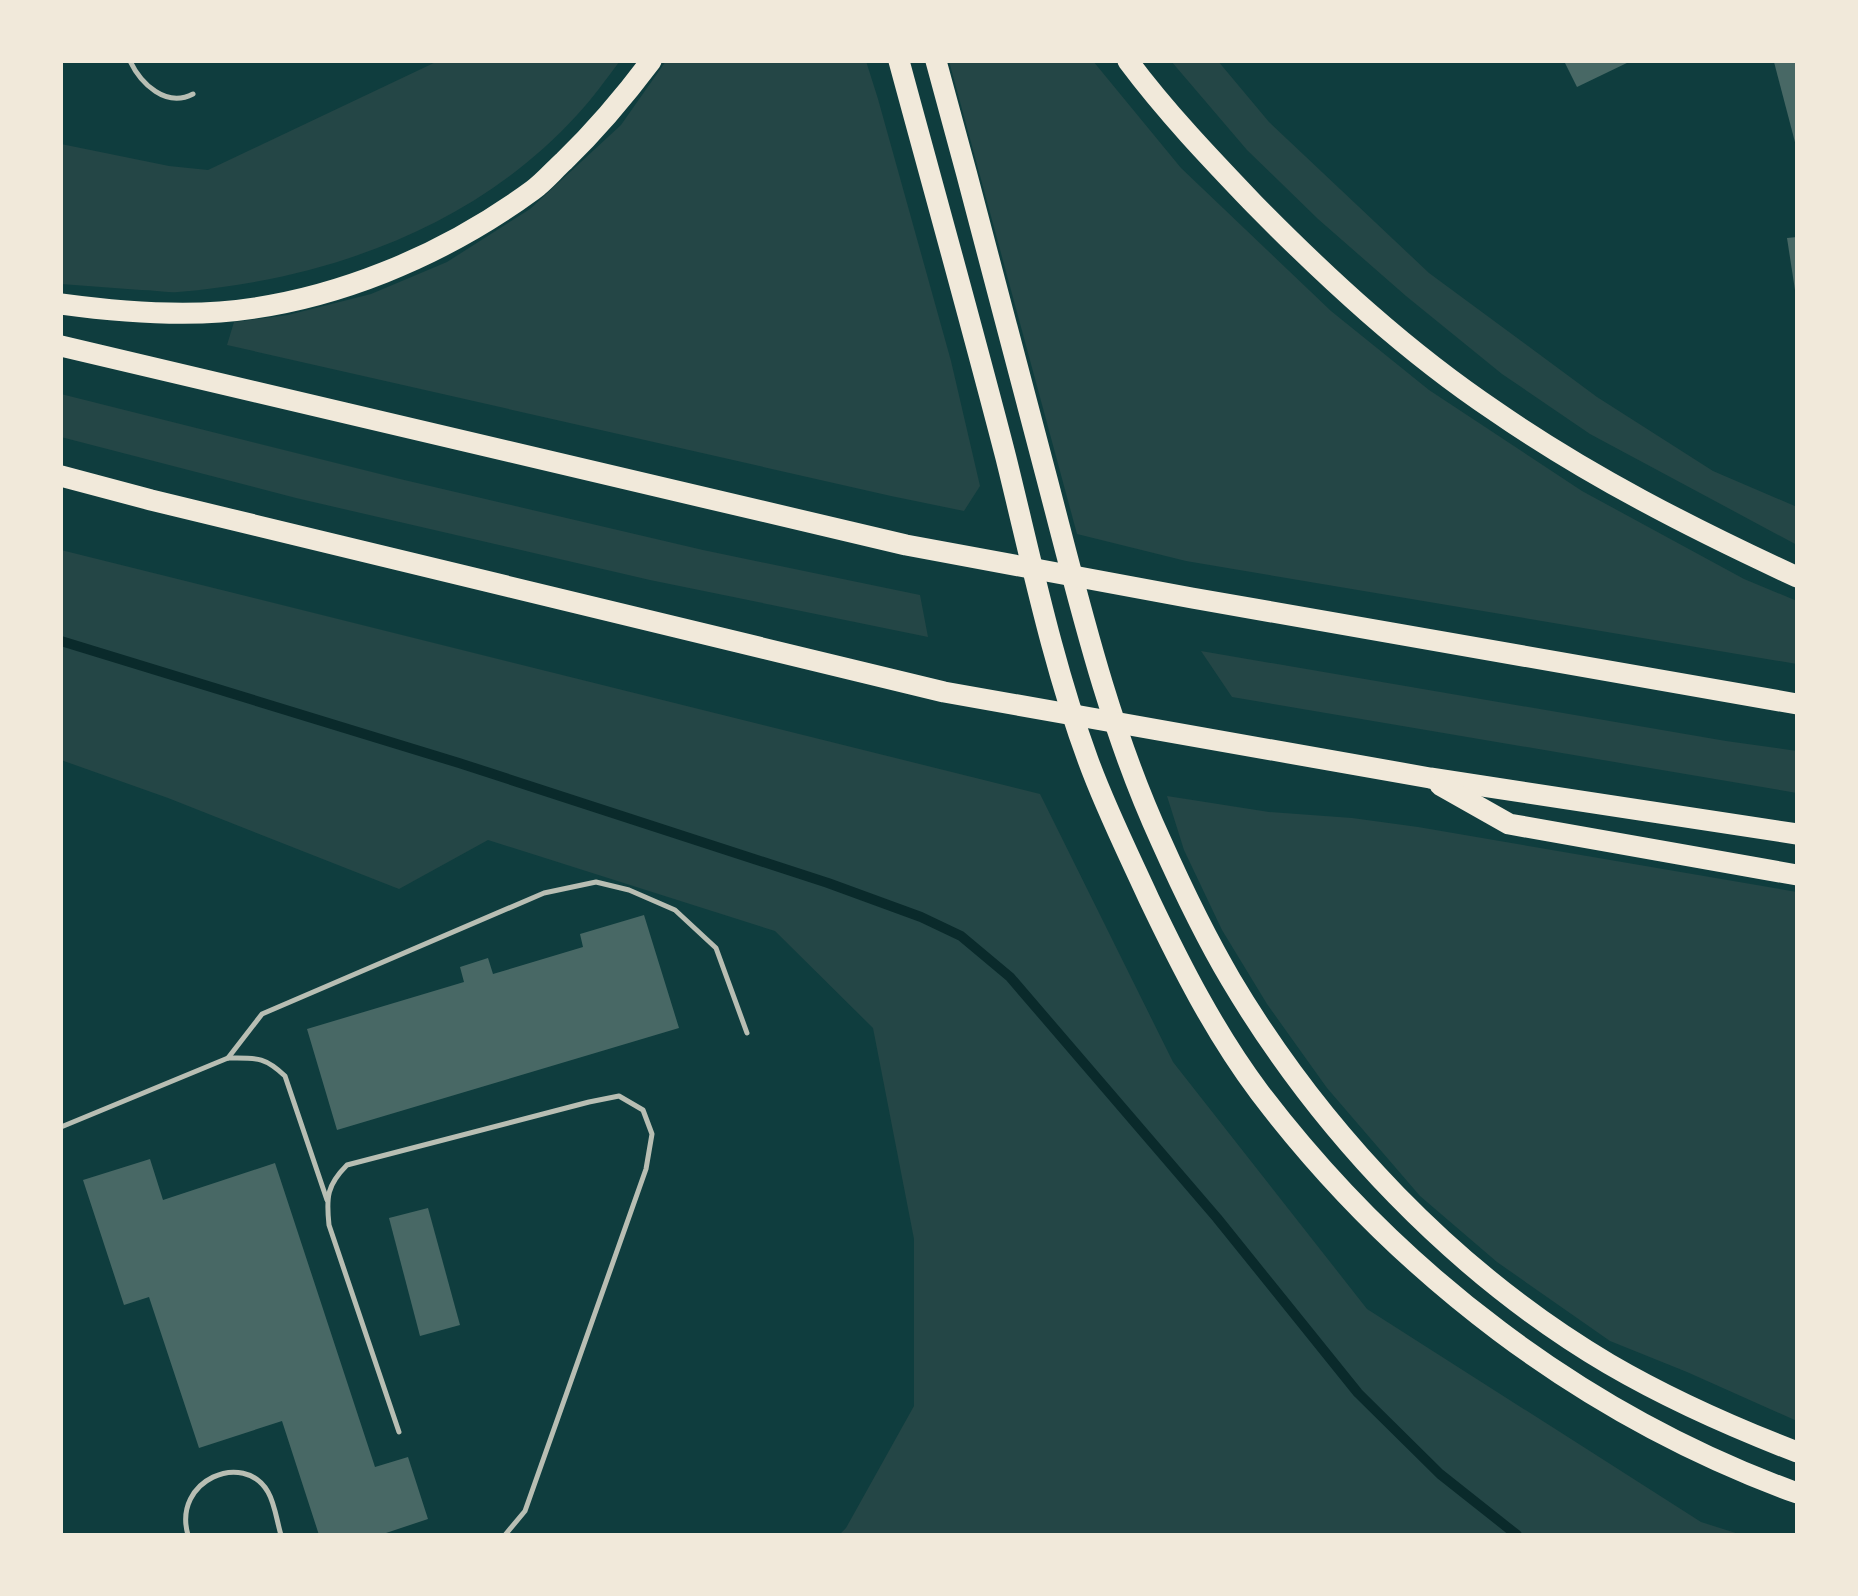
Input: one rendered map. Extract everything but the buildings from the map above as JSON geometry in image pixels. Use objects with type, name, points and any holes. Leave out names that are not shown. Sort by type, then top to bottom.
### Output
[{"type":"highway","points":[[61,304],[166,312],[220,312],[279,302],[349,285],[412,261],[476,227],[534,189],[599,125],[651,61]]},
{"type":"highway","points":[[899,61],[1007,462],[1052,644],[1088,760],[1131,860],[1211,1020],[1258,1090],[1311,1157],[1366,1216],[1422,1270],[1483,1320],[1544,1364],[1616,1409],[1745,1473],[1797,1493]]},
{"type":"highway","points":[[936,61],[1090,640],[1131,767],[1160,840],[1230,977],[1271,1042],[1315,1103],[1373,1172],[1485,1275],[1606,1362],[1673,1399],[1744,1432],[1797,1452]]},
{"type":"highway","points":[[1128,61],[1148,88],[1214,163],[1296,246],[1369,313],[1432,365],[1495,412],[1590,470],[1663,511],[1797,577]]},
{"type":"highway","points":[[61,346],[906,545],[1797,704]]},
{"type":"highway","points":[[61,476],[944,692],[1248,748],[1797,834]]},
{"type":"highway","points":[[1430,778],[1509,824],[1797,875]]},
{"type":"lane","points":[[130,61],[136,74],[157,94],[184,98],[193,94]]},
{"type":"lane","points":[[228,1058],[262,1014],[544,893],[596,882],[629,890],[674,910],[716,948],[747,1033]]},
{"type":"lane","points":[[61,1127],[228,1058],[252,1058],[271,1063],[285,1076],[327,1200],[328,1225],[399,1432]]},
{"type":"lane","points":[[327,1200],[334,1178],[347,1165],[619,1096],[643,1110],[652,1134],[646,1169],[525,1511],[505,1535]]},
{"type":"lane","points":[[188,1535],[185,1522],[187,1505],[195,1490],[211,1476],[235,1472],[255,1478],[268,1492],[281,1535]]},
{"type":"shaded area","points":[[438,61],[620,61],[583,109],[537,154],[492,188],[445,217],[395,241],[288,275],[233,286],[173,292],[61,284],[61,144],[169,166],[208,170]]},
{"type":"shaded area","points":[[666,61],[866,61],[951,361],[980,486],[964,511],[227,345],[234,322],[288,315],[371,294],[447,262],[530,209],[621,125]]},
{"type":"shaded area","points":[[949,61],[1093,61],[1181,168],[1331,311],[1429,390],[1582,491],[1744,579],[1797,601],[1797,664],[1186,561],[1077,534]]},
{"type":"shaded area","points":[[1171,61],[1218,61],[1269,122],[1429,273],[1597,397],[1713,471],[1797,507],[1797,545],[1590,434],[1502,374],[1406,296],[1318,219],[1247,150]]},
{"type":"shaded area","points":[[61,394],[400,479],[703,550],[920,595],[928,637],[650,580],[296,498],[61,437]]},
{"type":"shaded area","points":[[61,550],[1040,794],[1173,1062],[1367,1309],[1701,1522],[1742,1535],[839,1535],[846,1528],[914,1406],[914,1239],[873,1028],[775,931],[488,840],[399,889],[168,798],[61,760]]},
{"type":"shaded area","points":[[1201,651],[1797,751],[1797,793],[1232,697]]},
{"type":"shaded area","points":[[1167,796],[1269,812],[1352,818],[1418,827],[1797,892],[1797,1421],[1610,1341],[1497,1262],[1420,1196],[1327,1088],[1267,1004],[1222,930],[1184,850]]},
{"type":"waterway","points":[[61,641],[459,763],[828,883],[921,917],[961,936],[1010,977],[1217,1218],[1358,1393],[1440,1474],[1517,1535]]}]
